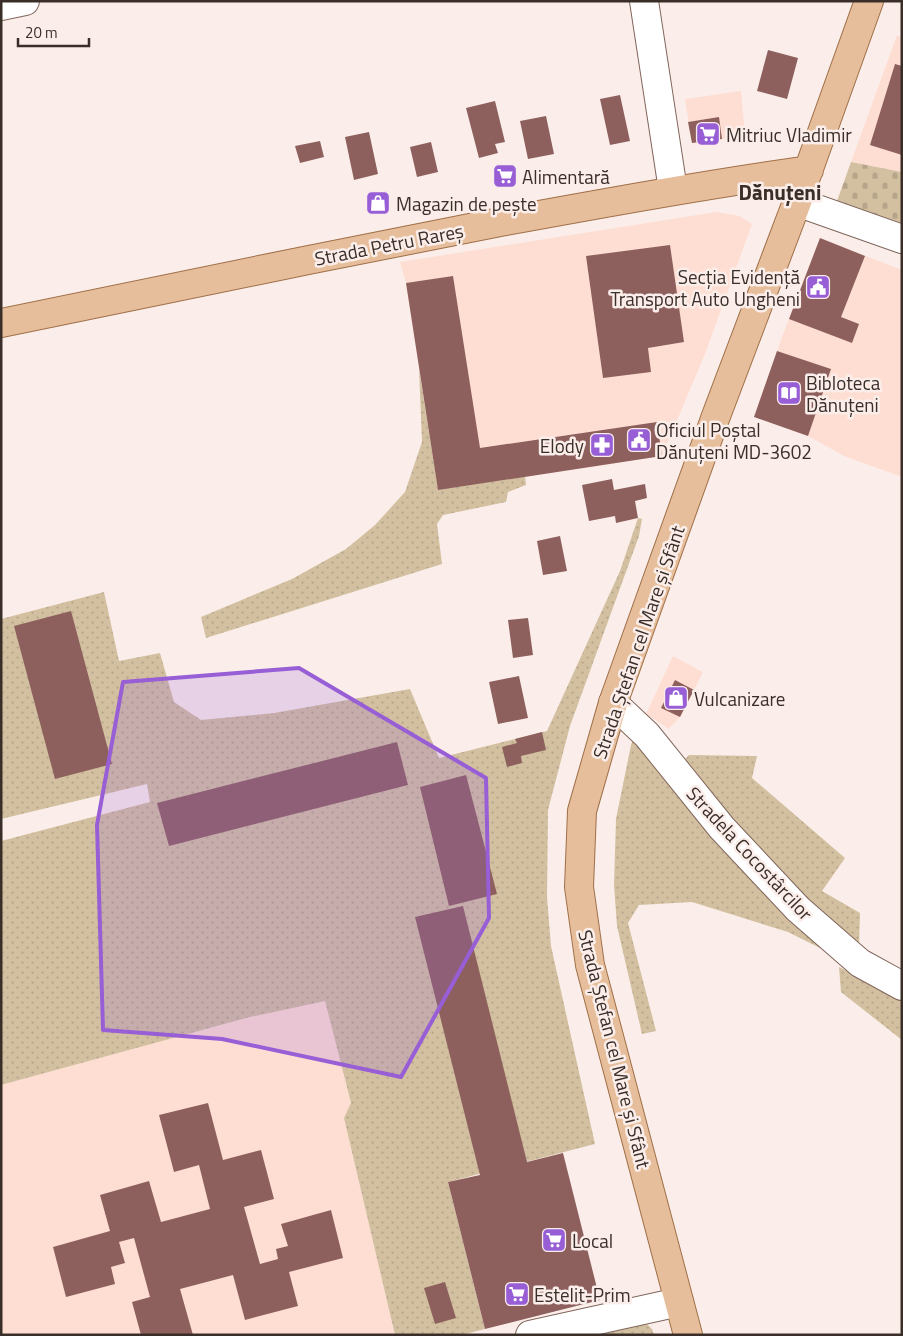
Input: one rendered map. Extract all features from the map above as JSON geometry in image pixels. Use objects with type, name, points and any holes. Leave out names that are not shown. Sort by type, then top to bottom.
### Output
[{"type":"main road","name":"Strada Ștefan cel Mare și Sfânt","points":[[688,1335],[590,964],[579,887],[582,811],[613,703],[719,410],[809,170],[869,1]]},
{"type":"main road","name":"Strada Petru Rareș","points":[[1,323],[385,244],[673,190],[809,170]]},
{"type":"street","points":[[644,1],[673,190]]},
{"type":"street","points":[[797,202],[902,239]]},
{"type":"street","name":"Stradela Cocostârcilor","points":[[613,703],[647,735],[722,828],[798,909],[860,963],[902,986]]},
{"type":"street","points":[[530,1335],[679,1302]]},
{"type":"highlighted area","points":[[299,668],[486,778],[489,918],[401,1077],[222,1039],[103,1030],[97,825],[123,682]]},
{"type":"shaded area","points":[[897,35],[902,38],[902,172],[851,162]]},
{"type":"shaded area","points":[[741,91],[745,136],[692,143],[685,99]]},
{"type":"shaded area","points":[[716,212],[740,216],[752,224],[705,354],[662,456],[438,490],[406,283],[400,262]]},
{"type":"shaded area","points":[[820,238],[902,270],[902,477],[844,456],[808,436],[754,417]]},
{"type":"shaded area","points":[[673,656],[703,672],[680,717],[669,729],[646,714]]},
{"type":"shaded area","points":[[325,1000],[351,1104],[344,1118],[395,1335],[1,1335],[1,1085],[250,1017]]},
{"type":"green space","points":[[851,162],[902,172],[902,224],[837,201]]},
{"type":"green space","points":[[419,369],[438,489],[525,476],[526,485],[508,492],[506,502],[443,515],[437,524],[442,564],[206,638],[201,617],[292,579],[346,549],[375,525],[405,492],[422,442]]},
{"type":"green space","points":[[638,518],[642,519],[639,536],[570,726],[548,810],[547,897],[551,946],[595,1144],[448,1182],[485,1329],[461,1335],[395,1335],[344,1118],[351,1103],[325,1001],[250,1017],[1,1085],[1,841],[150,802],[147,784],[1,819],[1,619],[104,592],[119,661],[160,653],[174,702],[201,720],[274,713],[410,689],[439,758],[547,731],[620,571]]},
{"type":"green space","points":[[634,738],[824,950],[788,932],[692,902],[639,905],[628,923],[656,1031],[642,1034],[617,926],[614,885],[616,819]]},
{"type":"green space","points":[[689,755],[757,756],[752,778],[845,858],[822,891],[860,913],[859,948],[746,841],[683,761]]},
{"type":"green space","points":[[839,967],[902,996],[902,1040],[841,992]]},
{"type":"green space","points":[[646,1323],[652,1329],[654,1335],[599,1335]]},
{"type":"building","points":[[768,50],[798,58],[787,99],[757,91]]},
{"type":"building","points":[[895,64],[902,66],[902,155],[870,145]]},
{"type":"building","points":[[620,95],[630,141],[610,145],[600,99]]},
{"type":"building","points":[[495,101],[505,142],[495,144],[498,153],[479,158],[466,108]]},
{"type":"building","points":[[546,116],[554,154],[528,159],[520,121]]},
{"type":"building","points":[[719,117],[722,139],[692,143],[688,122]]},
{"type":"building","points":[[369,132],[378,174],[354,180],[345,137]]},
{"type":"building","points":[[320,141],[324,157],[300,163],[295,146]]},
{"type":"building","points":[[431,142],[438,172],[417,177],[410,147]]},
{"type":"building","points":[[511,168],[515,183],[499,186],[495,171]]},
{"type":"building","points":[[382,194],[385,209],[374,211],[371,196]]},
{"type":"building","points":[[820,238],[865,256],[841,317],[859,324],[852,343],[789,319]]},
{"type":"building","points":[[670,245],[684,342],[648,348],[651,372],[603,378],[586,256]]},
{"type":"building","points":[[453,276],[480,448],[657,422],[662,456],[438,490],[406,283]]},
{"type":"building","points":[[777,351],[831,369],[808,436],[754,417]]},
{"type":"building","points":[[612,479],[614,490],[645,484],[647,498],[635,501],[638,518],[616,523],[615,516],[589,521],[582,485]]},
{"type":"building","points":[[560,536],[567,571],[543,575],[537,541]]},
{"type":"building","points":[[71,611],[112,764],[55,779],[14,626]]},
{"type":"building","points":[[528,618],[533,655],[513,658],[508,620]]},
{"type":"building","points":[[519,676],[528,718],[498,724],[489,682]]},
{"type":"building","points":[[675,680],[694,690],[680,717],[661,708]]},
{"type":"building","points":[[542,732],[546,750],[521,756],[522,763],[507,767],[502,747],[517,743],[515,739]]},
{"type":"building","points":[[397,742],[408,785],[169,846],[157,803]]},
{"type":"building","points":[[466,775],[497,894],[449,906],[420,787]]},
{"type":"building","points":[[463,906],[527,1162],[563,1153],[600,1300],[485,1329],[448,1182],[480,1175],[415,917]]},
{"type":"building","points":[[208,1103],[223,1160],[261,1150],[274,1199],[244,1207],[260,1264],[278,1259],[276,1249],[288,1246],[281,1224],[331,1210],[343,1258],[289,1272],[298,1306],[245,1320],[233,1275],[180,1289],[193,1335],[141,1335],[132,1302],[150,1297],[134,1238],[119,1242],[125,1263],[111,1267],[115,1284],[66,1297],[53,1247],[110,1231],[100,1195],[149,1181],[161,1222],[210,1209],[199,1165],[174,1172],[159,1115]]},
{"type":"building","points":[[445,1282],[456,1318],[435,1324],[424,1288]]},
{"type":"place","name":"Mitriuc Vladimir","points":[[708,134]]},
{"type":"place","name":"Alimentară","points":[[505,176]]},
{"type":"place","name":"Magazin de pește","points":[[378,203]]},
{"type":"place","name":"Secția Evidență Transport Auto Ungheni","points":[[818,287]]},
{"type":"place","name":"Bibloteca Dănuțeni","points":[[789,393]]},
{"type":"place","name":"Oficiul Poștal Dănuțeni MD-3602","points":[[639,440]]},
{"type":"place","name":"Elody","points":[[602,445]]},
{"type":"place","name":"Vulcanizare","points":[[676,698]]},
{"type":"place","name":"Local","points":[[554,1240]]},
{"type":"place","name":"Estelit-Prim","points":[[517,1294]]},
{"type":"district","name":"Dănuțeni","points":[[780,192]]}]
